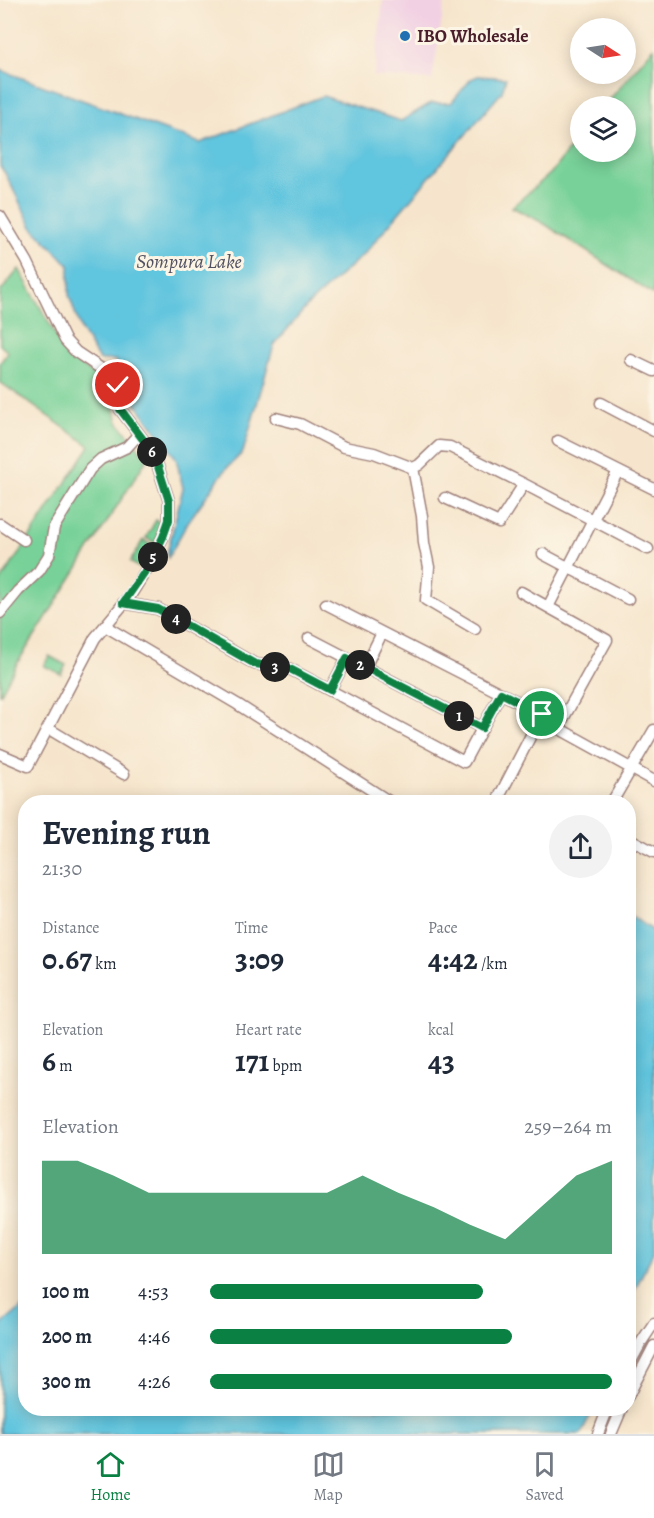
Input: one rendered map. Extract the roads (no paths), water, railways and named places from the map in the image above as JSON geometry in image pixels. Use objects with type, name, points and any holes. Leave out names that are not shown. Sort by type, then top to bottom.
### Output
[{"type":"street","points":[[0,216],[27,261],[65,340],[76,352],[115,378],[120,409],[154,454],[169,501],[169,520],[148,567],[95,638],[28,766],[0,754]]},
{"type":"street","points":[[632,360],[654,372]]},
{"type":"street","points":[[601,403],[653,427]]},
{"type":"street","points":[[276,418],[300,424],[345,447],[374,453],[413,468],[439,446],[450,447],[524,483],[648,549]]},
{"type":"street","points":[[0,613],[39,571],[49,555],[54,527],[90,469],[100,459],[127,447],[139,434]]},
{"type":"street","points":[[558,441],[654,489]]},
{"type":"street","points":[[413,468],[429,567],[426,600],[475,629]]},
{"type":"street","points":[[548,607],[618,471]]},
{"type":"street","points":[[445,498],[499,523],[524,483]]},
{"type":"street","points":[[0,524],[24,540]]},
{"type":"street","points":[[543,554],[628,599]]},
{"type":"street","points":[[521,592],[607,640],[558,729],[654,781]]},
{"type":"street","points":[[123,603],[158,609],[255,664],[290,669],[464,762],[501,693]]},
{"type":"street","points":[[326,604],[561,724]]},
{"type":"street","points":[[105,626],[237,704],[379,795]]},
{"type":"street","points":[[365,667],[382,633]]},
{"type":"street","points":[[309,638],[482,728]]},
{"type":"street","points":[[330,690],[347,658]]},
{"type":"street","points":[[500,795],[542,714]]},
{"type":"street","points":[[49,729],[124,774]]},
{"type":"street","points":[[616,795],[654,730]]},
{"type":"street","points":[[636,842],[654,852]]},
{"type":"street","points":[[636,1352],[654,1323]]},
{"type":"street","points":[[636,1381],[654,1346]]},
{"type":"street","points":[[598,1434],[605,1416]]},
{"type":"street","points":[[611,1434],[619,1416]]},
{"type":"water","name":"Sompura Lake","points":[[0,70],[200,143],[323,96],[401,121],[431,103],[451,103],[471,79],[478,76],[506,78],[502,92],[365,253],[308,305],[274,345],[243,452],[225,470],[188,522],[168,558],[167,554],[183,488],[176,458],[125,389],[116,360],[99,360],[81,330],[69,295],[69,265],[32,227],[0,166]]},
{"type":"water","points":[[636,919],[654,931],[654,1251],[636,1287]]},
{"type":"water","points":[[18,1311],[18,1416],[590,1416],[581,1434],[0,1434],[0,1326]]},
{"type":"place","name":"IBO Wholesale","points":[[405,36]]}]
